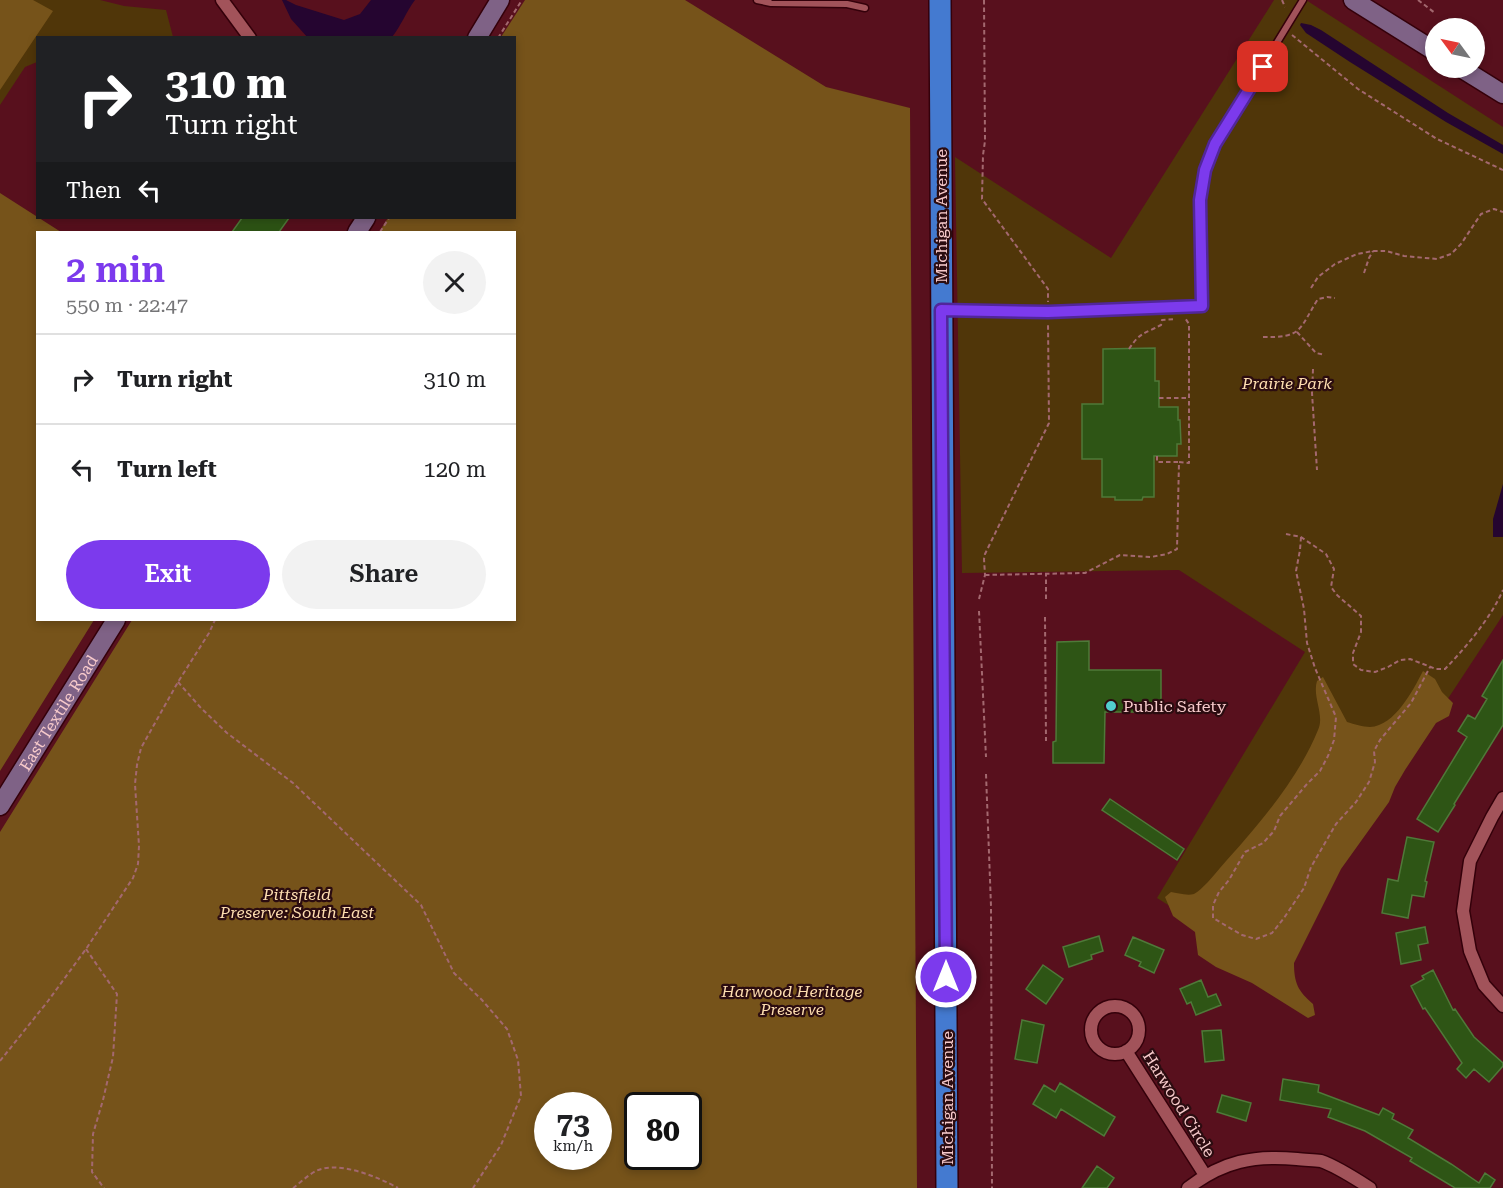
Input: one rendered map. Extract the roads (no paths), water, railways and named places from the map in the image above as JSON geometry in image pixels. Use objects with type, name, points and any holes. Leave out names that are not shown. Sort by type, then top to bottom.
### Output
[{"type":"highway","name":"Michigan Avenue","points":[[940,0],[947,1188]]},
{"type":"main road","points":[[478,36],[500,0]]},
{"type":"main road","points":[[1353,0],[1425,45]]},
{"type":"main road","points":[[1477,78],[1503,94]]},
{"type":"main road","name":"East Textile Road","points":[[0,806],[115,621]]},
{"type":"street","points":[[222,0],[249,36]]},
{"type":"street","points":[[1503,798],[1470,861],[1463,910],[1470,951],[1484,985],[1503,1006]]},
{"type":"street","name":"Harwood Circle","points":[[1126,1051],[1204,1175]]},
{"type":"street","points":[[1188,1188],[1204,1175],[1232,1163],[1257,1158],[1321,1161],[1370,1188]]},
{"type":"lane","points":[[757,0],[771,3],[847,4],[865,8]]},
{"type":"lane","points":[[941,310],[1048,312],[1202,306],[1200,200],[1205,170],[1215,144],[1303,0]]},
{"type":"place","name":"Public Safety","points":[[1111,706]]},
{"type":"park label","name":"Prairie Park","points":[[1287,383]]},
{"type":"park label","name":"Pittsfield Preserve: South East","points":[[297,903]]},
{"type":"park label","name":"Harwood Heritage Preserve","points":[[792,1000]]}]
